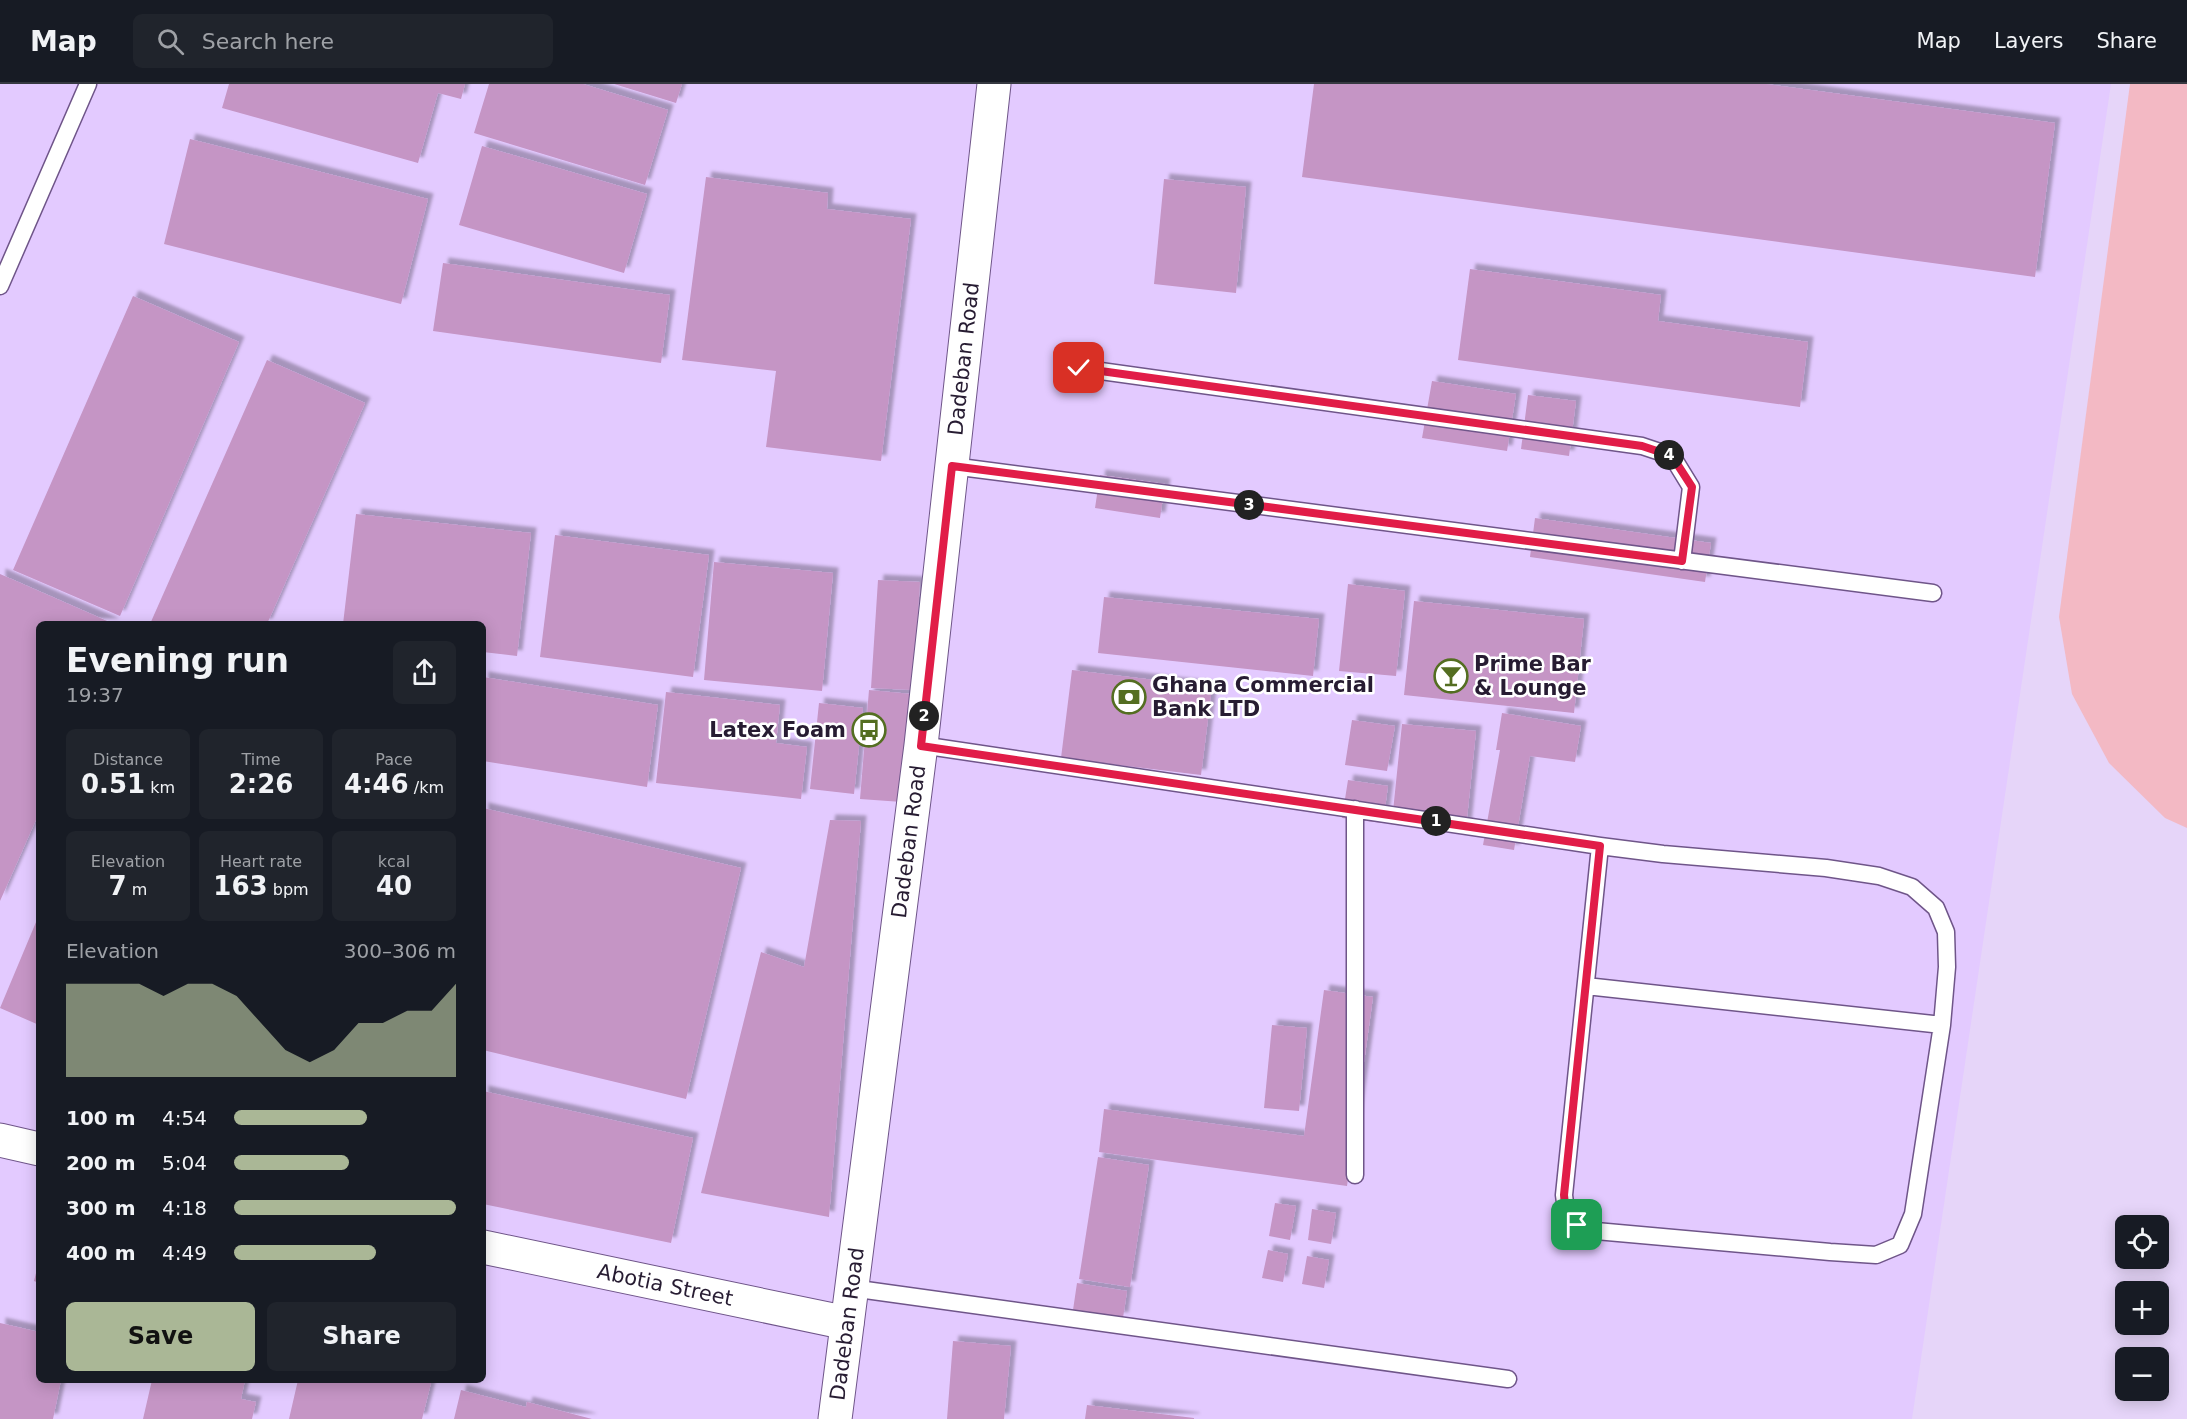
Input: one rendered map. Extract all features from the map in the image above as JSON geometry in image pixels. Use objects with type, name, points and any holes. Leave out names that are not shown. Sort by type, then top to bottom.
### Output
[{"type":"street","name":"Dadeban Road","points":[[835,1419],[921,746],[994,84]]},
{"type":"street","points":[[0,1140],[36,1148]]},
{"type":"street","name":"Abotia Street","points":[[486,1247],[847,1323]]},
{"type":"lane","points":[[0,286],[88,84]]},
{"type":"lane","points":[[1079,368],[1642,446],[1672,456],[1692,487],[1682,561]]},
{"type":"lane","points":[[952,466],[1933,593]]},
{"type":"lane","points":[[921,746],[1600,846],[1663,854],[1826,868],[1879,876],[1912,887],[1936,908],[1946,932],[1947,968],[1942,1025],[1913,1214],[1900,1245],[1876,1255],[1596,1231],[1577,1225],[1571,1220],[1564,1195],[1600,846]]},
{"type":"lane","points":[[1355,809],[1355,1175]]},
{"type":"lane","points":[[1586,986],[1942,1025]]},
{"type":"lane","points":[[851,1288],[1508,1379]]},
{"type":"shaded area","points":[[0,84],[2111,84],[1912,1419],[0,1419]]},
{"type":"shaded area","points":[[2130,84],[2187,84],[2187,828],[2165,818],[2109,763],[2072,694],[2059,617]]},
{"type":"building","points":[[229,84],[465,84],[461,99],[438,93],[418,163],[222,108]]},
{"type":"building","points":[[489,84],[583,84],[668,110],[645,185],[474,133]]},
{"type":"building","points":[[614,84],[682,84],[676,103]]},
{"type":"building","points":[[1314,84],[1766,84],[2055,123],[2035,277],[1302,177]]},
{"type":"building","points":[[190,139],[428,199],[401,304],[164,244]]},
{"type":"building","points":[[482,146],[647,194],[624,273],[459,225]]},
{"type":"building","points":[[706,177],[828,193],[827,209],[911,219],[881,461],[766,447],[776,371],[682,360]]},
{"type":"building","points":[[1164,179],[1246,187],[1236,293],[1154,284]]},
{"type":"building","points":[[443,263],[670,295],[661,363],[433,331]]},
{"type":"building","points":[[1470,269],[1661,295],[1658,321],[1808,342],[1800,407],[1458,360]]},
{"type":"building","points":[[133,296],[239,342],[120,616],[13,570]]},
{"type":"building","points":[[267,360],[365,403],[268,621],[151,621]]},
{"type":"building","points":[[1432,381],[1516,394],[1507,451],[1422,438]]},
{"type":"building","points":[[1528,395],[1576,401],[1569,456],[1521,449]]},
{"type":"building","points":[[1100,475],[1165,484],[1160,518],[1095,508]]},
{"type":"building","points":[[356,514],[531,533],[517,656],[486,652],[486,621],[343,621]]},
{"type":"building","points":[[1535,518],[1711,543],[1705,582],[1530,557]]},
{"type":"building","points":[[555,535],[709,555],[693,677],[540,657]]},
{"type":"building","points":[[714,562],[833,573],[822,691],[704,680]]},
{"type":"building","points":[[0,574],[107,621],[36,621],[36,820],[0,901]]},
{"type":"building","points":[[878,580],[920,582],[913,690],[871,688]]},
{"type":"building","points":[[1348,584],[1405,591],[1396,676],[1339,671]]},
{"type":"building","points":[[1104,597],[1319,619],[1313,676],[1098,653]]},
{"type":"building","points":[[1414,601],[1584,619],[1574,713],[1404,695]]},
{"type":"building","points":[[1072,670],[1212,687],[1201,775],[1061,758]]},
{"type":"building","points":[[486,677],[658,705],[647,787],[486,761]]},
{"type":"building","points":[[869,690],[911,694],[902,802],[860,799]]},
{"type":"building","points":[[666,692],[780,705],[776,743],[807,747],[801,799],[656,783]]},
{"type":"building","points":[[819,703],[863,708],[854,794],[810,789]]},
{"type":"building","points":[[1502,713],[1581,726],[1575,762],[1530,756],[1514,850],[1483,845],[1500,750],[1496,750]]},
{"type":"building","points":[[1352,720],[1395,726],[1387,771],[1345,765]]},
{"type":"building","points":[[1402,724],[1476,731],[1466,828],[1392,821]]},
{"type":"building","points":[[1348,780],[1388,786],[1383,823],[1342,818]]},
{"type":"building","points":[[486,809],[741,868],[686,1099],[486,1051]]},
{"type":"building","points":[[830,820],[861,821],[829,1217],[701,1193],[761,952],[804,967]]},
{"type":"building","points":[[36,922],[36,1024],[0,1008]]},
{"type":"building","points":[[1324,990],[1373,997],[1347,1186],[1099,1152],[1104,1109],[1304,1136]]},
{"type":"building","points":[[1272,1025],[1307,1028],[1299,1111],[1264,1108]]},
{"type":"building","points":[[486,1092],[693,1138],[671,1243],[486,1205]]},
{"type":"building","points":[[1098,1157],[1149,1165],[1130,1287],[1079,1279]]},
{"type":"building","points":[[1275,1203],[1296,1206],[1290,1240],[1269,1236]]},
{"type":"building","points":[[1312,1209],[1336,1213],[1331,1244],[1308,1240]]},
{"type":"building","points":[[1268,1250],[1288,1254],[1283,1282],[1262,1278]]},
{"type":"building","points":[[1307,1256],[1329,1260],[1324,1288],[1302,1284]]},
{"type":"building","points":[[1077,1283],[1127,1291],[1123,1318],[1073,1310]]},
{"type":"building","points":[[0,1323],[36,1331],[36,1383],[60,1383],[53,1419],[0,1419]]},
{"type":"building","points":[[953,1341],[1011,1346],[1004,1419],[947,1419]]},
{"type":"building","points":[[151,1383],[244,1383],[241,1399],[256,1402],[252,1419],[143,1419]]},
{"type":"building","points":[[297,1383],[431,1383],[422,1419],[289,1419]]},
{"type":"building","points":[[461,1390],[526,1407],[527,1402],[592,1419],[454,1419]]},
{"type":"building","points":[[1087,1405],[1194,1418],[1194,1419],[1085,1419]]},
{"type":"place","name":"Prime Bar & Lounge","points":[[1451,676]]},
{"type":"place","name":"Ghana Commercial Bank LTD","points":[[1129,697]]},
{"type":"place","name":"Latex Foam","points":[[869,730]]},
{"type":"route","points":[[1079,368],[1642,446],[1672,456],[1692,487],[1682,561],[952,466],[921,746],[1600,846],[1564,1195],[1567,1211],[1571,1220],[1577,1225]]}]
